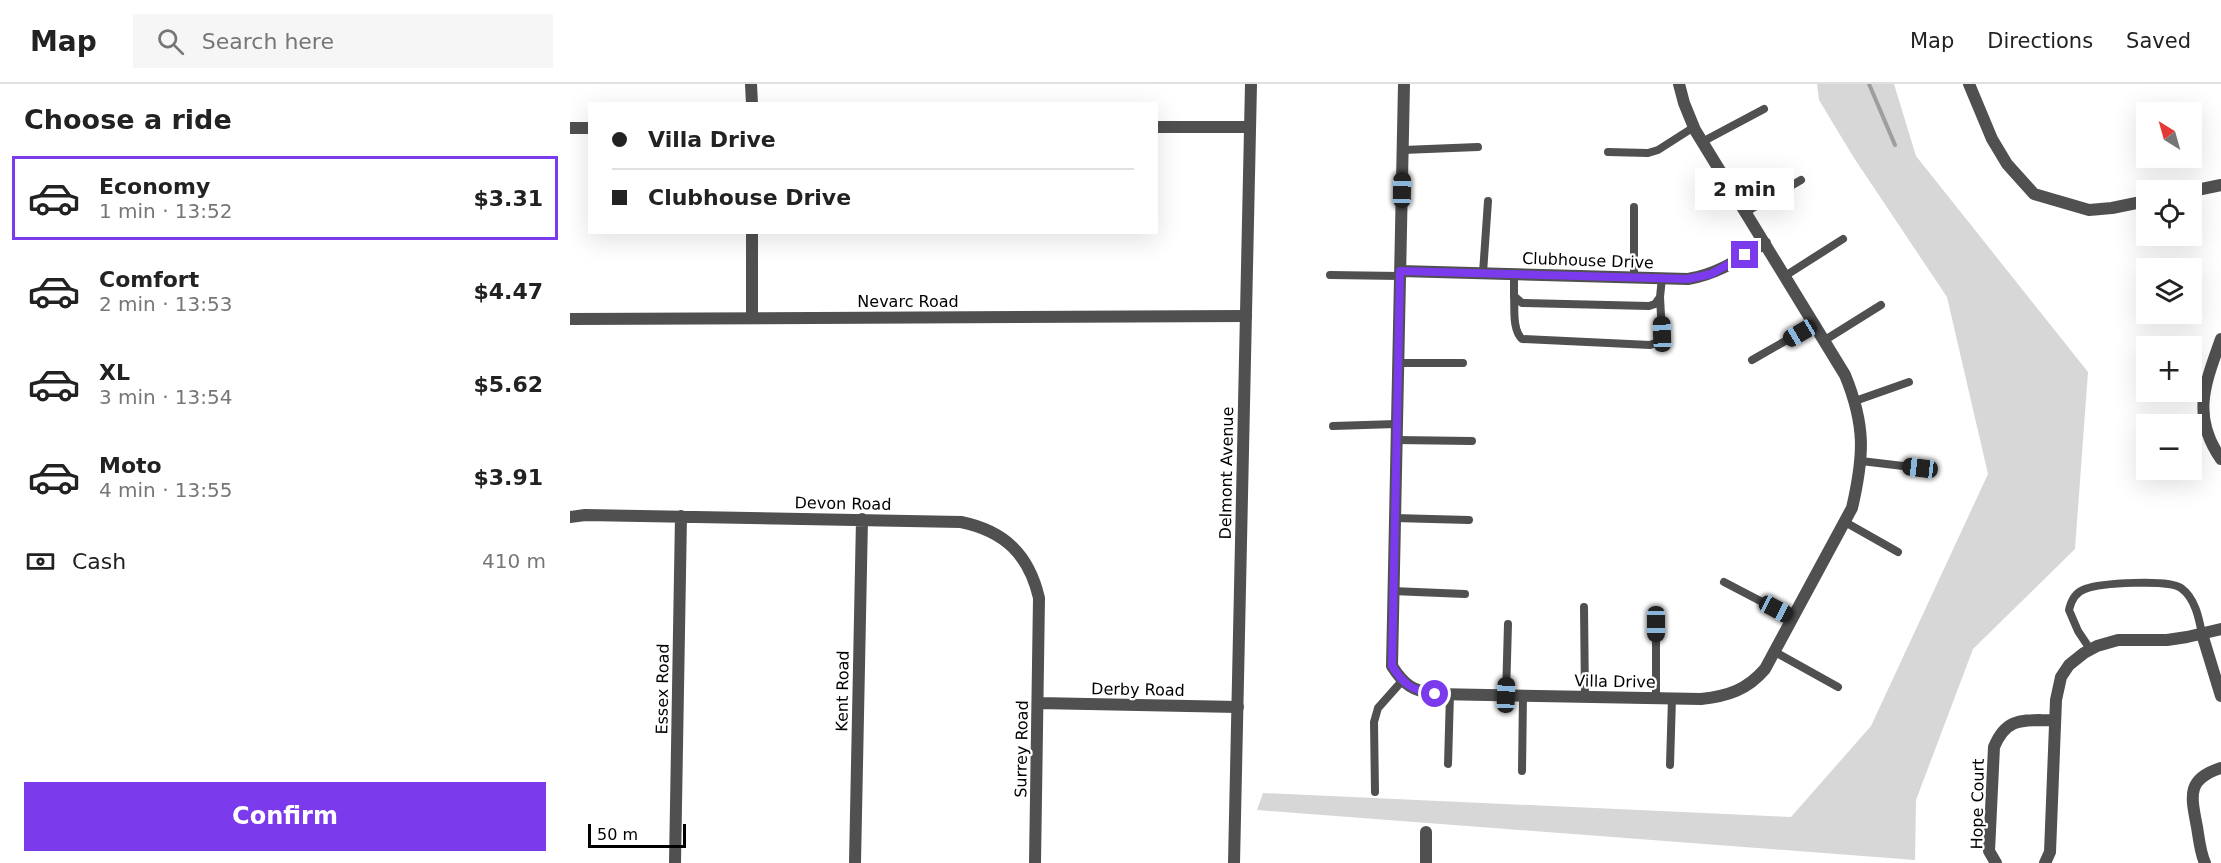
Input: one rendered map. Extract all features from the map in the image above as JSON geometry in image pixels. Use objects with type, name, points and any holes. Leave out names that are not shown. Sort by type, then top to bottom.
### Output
[{"type":"street","points":[[751,84],[752,102]]},
{"type":"street","name":"Delmont Avenue","points":[[1234,863],[1251,84]]},
{"type":"street","points":[[1402,681],[1392,666],[1392,591],[1404,84]]},
{"type":"street","name":"Villa Drive","points":[[1402,681],[1419,692],[1450,694],[1701,699],[1738,691],[1766,669],[1852,508],[1859,482],[1862,441],[1855,401],[1845,375],[1702,142],[1684,104],[1679,84]]},
{"type":"street","points":[[1969,84],[1992,139],[2007,165],[2034,194],[2089,210],[2136,203]]},
{"type":"street","points":[[1158,127],[1250,127]]},
{"type":"street","points":[[570,128],[588,128]]},
{"type":"street","points":[[2202,189],[2221,185]]},
{"type":"street","points":[[752,234],[752,318]]},
{"type":"street","name":"Clubhouse Drive","points":[[1400,273],[1688,279],[1711,274],[1726,267],[1765,243]]},
{"type":"street","name":"Nevarc Road","points":[[570,319],[1246,316]]},
{"type":"street","points":[[2221,339],[2205,383],[2203,422],[2221,459]]},
{"type":"street","name":"Devon Road","points":[[570,517],[585,515],[862,519],[961,522],[979,526],[1000,537],[1018,553],[1035,581],[1039,598],[1040,636]]},
{"type":"street","name":"Essex Road","points":[[675,863],[681,516]]},
{"type":"street","name":"Kent Road","points":[[855,863],[862,519]]},
{"type":"street","points":[[2045,863],[2050,852],[2056,700],[2061,677],[2069,664],[2090,649],[2118,640],[2167,640],[2221,629]]},
{"type":"street","points":[[2202,634],[2221,696]]},
{"type":"street","name":"Surrey Road","points":[[1035,863],[1040,636]]},
{"type":"street","name":"Derby Road","points":[[1038,703],[1238,707]]},
{"type":"street","name":"Hope Court","points":[[1996,863],[1989,851],[1994,747],[2000,732],[2009,725],[2021,721],[2055,720]]},
{"type":"street","points":[[2205,863],[2191,797],[2201,777],[2221,768]]},
{"type":"street","points":[[1426,832],[1426,863]]},
{"type":"lane","points":[[1702,142],[1764,109]]},
{"type":"lane","points":[[1608,152],[1648,153],[1658,150],[1694,127]]},
{"type":"lane","points":[[1403,150],[1478,147]]},
{"type":"lane","points":[[1746,212],[1801,180]]},
{"type":"lane","points":[[1483,273],[1488,201]]},
{"type":"lane","points":[[1634,207],[1634,278]]},
{"type":"lane","points":[[1785,276],[1843,239]]},
{"type":"lane","points":[[1330,275],[1400,273]]},
{"type":"lane","points":[[1514,274],[1516,328],[1522,339],[1650,345],[1658,342],[1662,334],[1660,297],[1662,279]]},
{"type":"lane","points":[[1514,296],[1522,303],[1649,306],[1655,304],[1660,297]]},
{"type":"lane","points":[[1825,340],[1881,305]]},
{"type":"lane","points":[[1752,360],[1815,324]]},
{"type":"lane","points":[[1398,363],[1463,363]]},
{"type":"lane","points":[[1855,401],[1909,382]]},
{"type":"lane","points":[[1333,426],[1396,424]]},
{"type":"lane","points":[[1396,440],[1472,441]]},
{"type":"lane","points":[[1861,461],[1920,468]]},
{"type":"lane","points":[[1394,518],[1469,520]]},
{"type":"lane","points":[[1845,522],[1898,552]]},
{"type":"lane","points":[[1724,582],[1793,618]]},
{"type":"lane","points":[[2090,649],[2069,610],[2071,601],[2083,589],[2104,585],[2158,582],[2182,588],[2198,615],[2202,634]]},
{"type":"lane","points":[[1392,591],[1465,594]]},
{"type":"lane","points":[[1584,607],[1585,697]]},
{"type":"lane","points":[[1506,695],[1508,624]]},
{"type":"lane","points":[[1656,624],[1656,698]]},
{"type":"lane","points":[[1775,652],[1838,687]]},
{"type":"lane","points":[[1376,792],[1374,722],[1378,708],[1402,681]]},
{"type":"lane","points":[[1448,764],[1450,694]]},
{"type":"lane","points":[[1522,771],[1523,695]]},
{"type":"lane","points":[[1670,765],[1672,698]]},
{"type":"shaded area","points":[[1817,84],[1894,84],[1916,156],[2088,372],[2075,549],[1973,649],[1916,800],[1915,860],[1257,810],[1263,793],[1791,817],[1871,726],[1988,474],[1947,297],[1854,158],[1819,100]]},
{"type":"waterway","points":[[1869,84],[1895,145]]},
{"type":"route","points":[[1435,694],[1419,692],[1407,685],[1398,677],[1392,666],[1400,271],[1688,279],[1711,274],[1745,255]]}]
